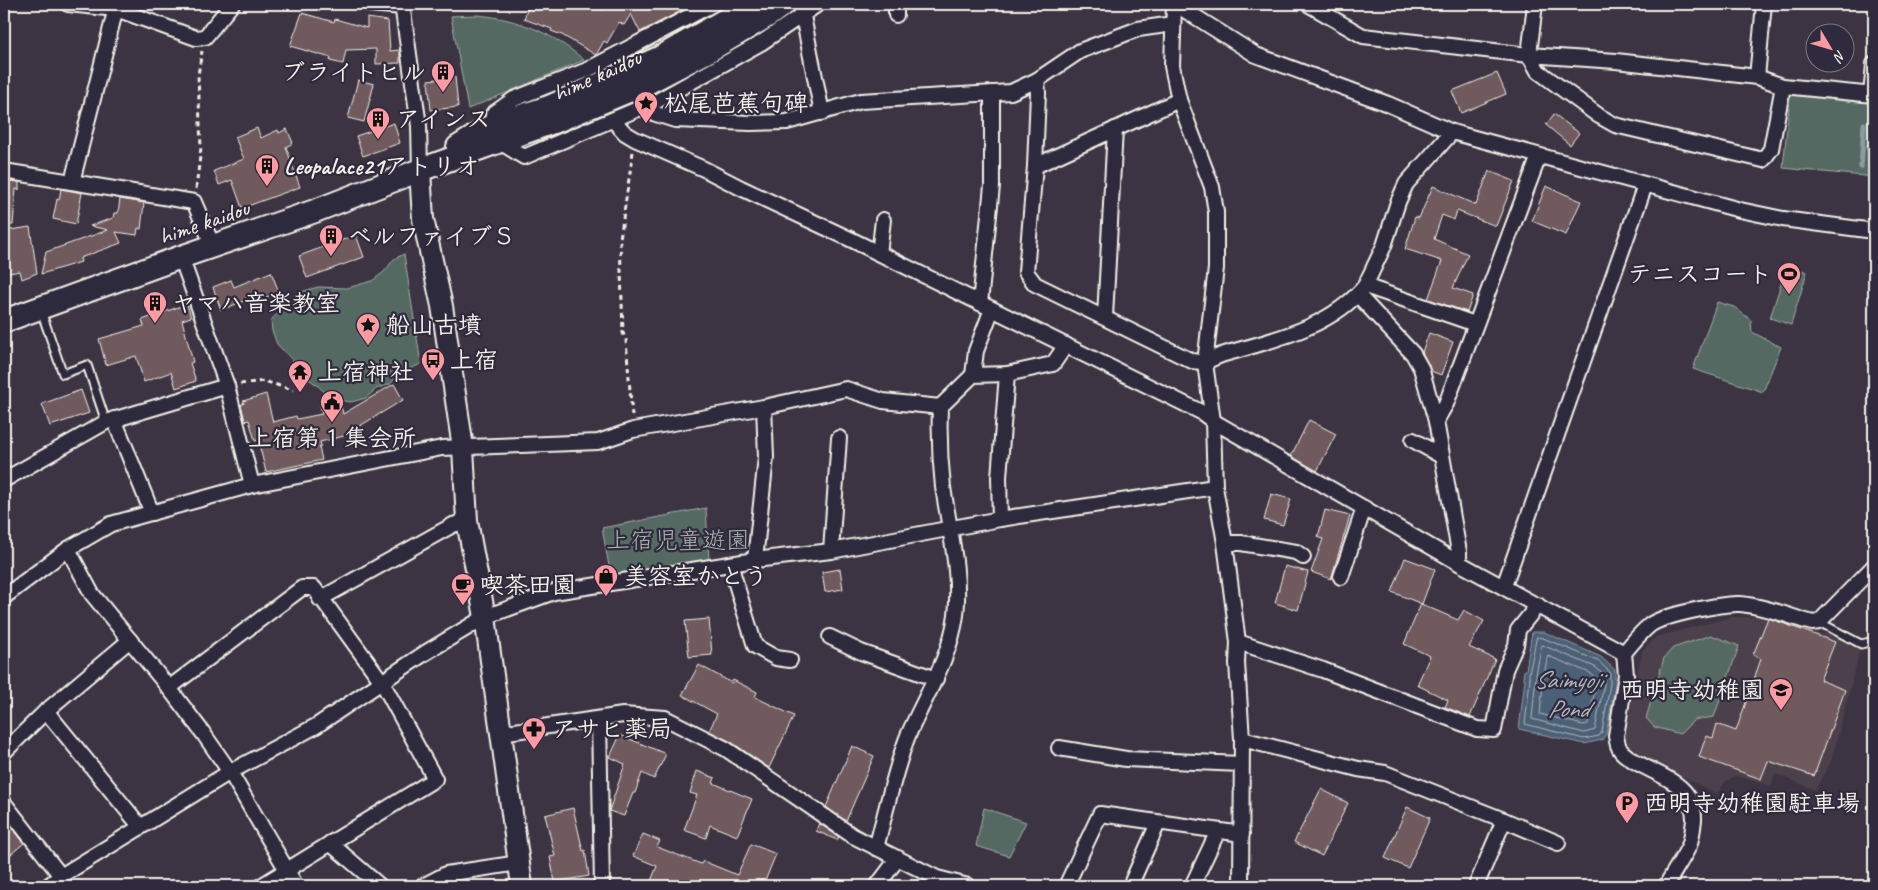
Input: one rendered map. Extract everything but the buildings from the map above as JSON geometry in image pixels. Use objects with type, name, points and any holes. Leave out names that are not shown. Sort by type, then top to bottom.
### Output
[{"type":"main road","name":"hime kaidou","points":[[553,114],[659,58],[753,4]]},
{"type":"main road","name":"hime kaidou","points":[[4,321],[181,257],[316,211],[420,170],[496,134],[647,83],[769,15],[793,10]]},
{"type":"street","points":[[68,4],[117,6],[196,38],[205,38],[232,4]]},
{"type":"street","points":[[370,4],[402,6],[418,126],[423,219],[442,306],[463,448],[467,521],[485,617],[522,886]]},
{"type":"street","points":[[709,4],[587,70],[514,99],[494,114],[496,134],[524,157],[643,107],[761,43],[793,10],[818,4]]},
{"type":"street","points":[[1241,886],[1242,739],[1237,663],[1238,642],[1225,543],[1215,487],[1213,421],[1205,363],[1216,268],[1216,212],[1212,187],[1179,100],[1172,66],[1174,4],[1256,55],[1388,104],[1452,132],[1740,210],[1774,217],[1874,231]]},
{"type":"street","points":[[1308,4],[1363,36],[1529,55],[1616,61],[1756,77],[1783,86],[1872,95],[1874,64]]},
{"type":"street","points":[[1535,4],[1529,55],[1538,71],[1599,116],[1615,125],[1763,160],[1771,150],[1783,86]]},
{"type":"street","points":[[1756,77],[1764,4]]},
{"type":"street","points":[[72,182],[117,6]]},
{"type":"street","points":[[793,10],[822,113]]},
{"type":"street","points":[[643,107],[656,114],[675,120],[750,123],[787,122],[861,101],[1011,92],[1036,80],[1080,51],[1138,28],[1173,24]]},
{"type":"street","points":[[1036,80],[1038,94],[1035,166],[1026,272],[1035,284],[1192,361],[1205,363],[1218,355],[1289,336],[1306,329],[1331,315],[1361,291],[1384,246],[1398,202],[1406,184],[1452,132]]},
{"type":"street","points":[[876,848],[900,758],[947,654],[956,614],[957,592],[951,527],[943,485],[940,407],[973,375],[986,306],[992,186],[992,93]]},
{"type":"street","points":[[1035,166],[1179,100]]},
{"type":"street","points":[[614,120],[625,133],[634,139],[704,169],[1201,412],[1213,421],[1459,563],[1624,653]]},
{"type":"street","points":[[1104,318],[1115,129]]},
{"type":"street","points":[[1436,421],[1446,404],[1539,156]]},
{"type":"street","points":[[4,171],[194,202],[213,246]]},
{"type":"street","points":[[1504,586],[1645,185]]},
{"type":"street","points":[[879,254],[883,220]]},
{"type":"street","points":[[181,257],[227,386],[252,485]]},
{"type":"street","points":[[1361,291],[1475,324]]},
{"type":"street","points":[[1361,291],[1413,354],[1421,368],[1436,421],[1459,552],[1459,563]]},
{"type":"street","points":[[973,375],[1007,374],[1053,364],[1066,345]]},
{"type":"street","points":[[1000,519],[998,477],[1007,374]]},
{"type":"street","points":[[4,480],[110,420],[227,386]]},
{"type":"street","points":[[4,597],[68,549],[111,524],[252,485],[442,448],[598,442],[633,430],[764,407],[846,389],[883,401],[940,407]]},
{"type":"street","points":[[755,560],[766,457],[764,407]]},
{"type":"street","points":[[110,420],[152,513]]},
{"type":"street","points":[[831,551],[839,438]]},
{"type":"street","points":[[1413,440],[1442,456]]},
{"type":"street","points":[[48,886],[60,876],[230,772],[316,726],[485,617],[554,592],[755,560],[831,551],[951,527],[1215,487]]},
{"type":"street","points":[[1341,577],[1364,508]]},
{"type":"street","points":[[320,599],[453,526],[467,521]]},
{"type":"street","points":[[1225,543],[1241,543],[1296,552],[1303,557]]},
{"type":"street","points":[[68,549],[92,594],[169,688],[230,772],[296,886]]},
{"type":"street","points":[[730,564],[755,646],[776,658],[790,660]]},
{"type":"street","points":[[1666,886],[1689,846],[1694,826],[1694,816],[1692,807],[1682,789],[1671,780],[1622,753],[1617,744],[1616,736],[1626,675],[1624,653],[1634,639],[1652,623],[1719,606],[1739,604],[1757,607],[1812,623],[1819,622],[1874,566]]},
{"type":"street","points":[[169,688],[302,588],[314,588],[320,599],[382,682],[435,778],[261,886]]},
{"type":"street","points":[[1238,642],[1323,670],[1477,729],[1494,730],[1504,670],[1516,645],[1518,630],[1538,605]]},
{"type":"street","points":[[830,636],[861,652],[936,679]]},
{"type":"street","points":[[4,752],[46,711],[130,640]]},
{"type":"street","points":[[46,711],[140,826]]},
{"type":"street","points":[[501,733],[622,715],[665,718],[726,749],[853,836],[936,878],[968,886]]},
{"type":"street","points":[[599,719],[602,886]]},
{"type":"street","points":[[1242,739],[1385,773],[1558,843]]},
{"type":"street","points":[[1059,748],[1126,759],[1241,764]]},
{"type":"street","points":[[4,802],[60,876]]},
{"type":"street","points":[[1066,886],[1100,814],[1242,834]]},
{"type":"street","points":[[1476,886],[1504,820]]},
{"type":"street","points":[[1130,886],[1158,823]]},
{"type":"street","points":[[1192,886],[1218,831]]},
{"type":"street","points":[[330,843],[380,886]]},
{"type":"street","points":[[877,886],[898,858]]},
{"type":"street","points":[[423,886],[446,874],[519,863]]},
{"type":"lane","points":[[40,308],[63,374],[87,365],[110,420]]},
{"type":"lane","points":[[1819,622],[1861,644],[1868,644],[1874,641]]},
{"type":"path","points":[[194,202],[201,148],[198,75],[205,38]]},
{"type":"path","points":[[633,430],[626,340],[623,333],[620,239],[634,139]]},
{"type":"path","points":[[1868,145],[1869,154],[1874,160]]},
{"type":"path","points":[[227,386],[264,381],[293,390]]},
{"type":"shaded area","points":[[1731,617],[1765,617],[1822,635],[1830,630],[1862,643],[1831,762],[1815,790],[1776,774],[1771,786],[1735,776],[1726,781],[1717,794],[1639,755],[1624,741],[1642,651],[1656,637]]},
{"type":"green space","points":[[476,15],[520,23],[534,28],[560,42],[584,60],[468,109],[451,16]]},
{"type":"green space","points":[[1793,94],[1874,103],[1874,177],[1783,168],[1790,97]]},
{"type":"green space","points":[[404,254],[421,364],[401,373],[390,384],[376,389],[366,398],[351,402],[332,399],[316,384],[305,377],[296,364],[277,344],[272,331],[271,320],[301,292],[318,287],[347,288],[372,281],[384,272],[394,259]]},
{"type":"green space","name":"テニスコート","points":[[1787,265],[1807,272],[1791,325],[1770,318]]},
{"type":"green space","points":[[1717,302],[1734,307],[1751,320],[1752,332],[1781,347],[1763,392],[1693,369]]},
{"type":"green space","name":"上宿児童遊園","points":[[706,508],[709,561],[611,577],[602,528]]},
{"type":"green space","points":[[1711,635],[1739,646],[1714,717],[1694,720],[1680,734],[1654,727],[1646,718],[1664,658],[1673,648]]},
{"type":"green space","points":[[984,808],[1026,822],[1009,856],[976,846]]},
{"type":"water","name":"Saimyoji Pond","points":[[1532,632],[1544,632],[1601,657],[1615,670],[1615,685],[1606,734],[1602,740],[1584,744],[1519,729],[1525,679],[1523,678]]},
{"type":"waterway","points":[[1861,167],[1864,124]]},
{"type":"place","name":"ブライトヒル","points":[[443,93]]},
{"type":"place","name":"松尾芭蕉句碑","points":[[646,124]]},
{"type":"place","name":"アインス","points":[[378,140]]},
{"type":"place","name":"Leopalace21アトリオ","points":[[267,187]]},
{"type":"place","name":"ベルファイブＳ","points":[[331,257]]},
{"type":"place","name":"テニスコート","points":[[1789,295]]},
{"type":"place","name":"ヤマハ音楽教室","points":[[155,324]]},
{"type":"place","name":"船山古墳","points":[[368,346]]},
{"type":"place","name":"上宿","points":[[433,381]]},
{"type":"place","name":"上宿神社","points":[[300,393]]},
{"type":"place","name":"上宿第１集会所","points":[[332,423]]},
{"type":"place","name":"美容室かとう","points":[[606,597]]},
{"type":"place","name":"喫茶田園","points":[[463,606]]},
{"type":"place","name":"西明寺幼稚園","points":[[1781,711]]},
{"type":"place","name":"アサヒ薬局","points":[[534,750]]},
{"type":"place","name":"西明寺幼稚園駐車場","points":[[1627,824]]}]
